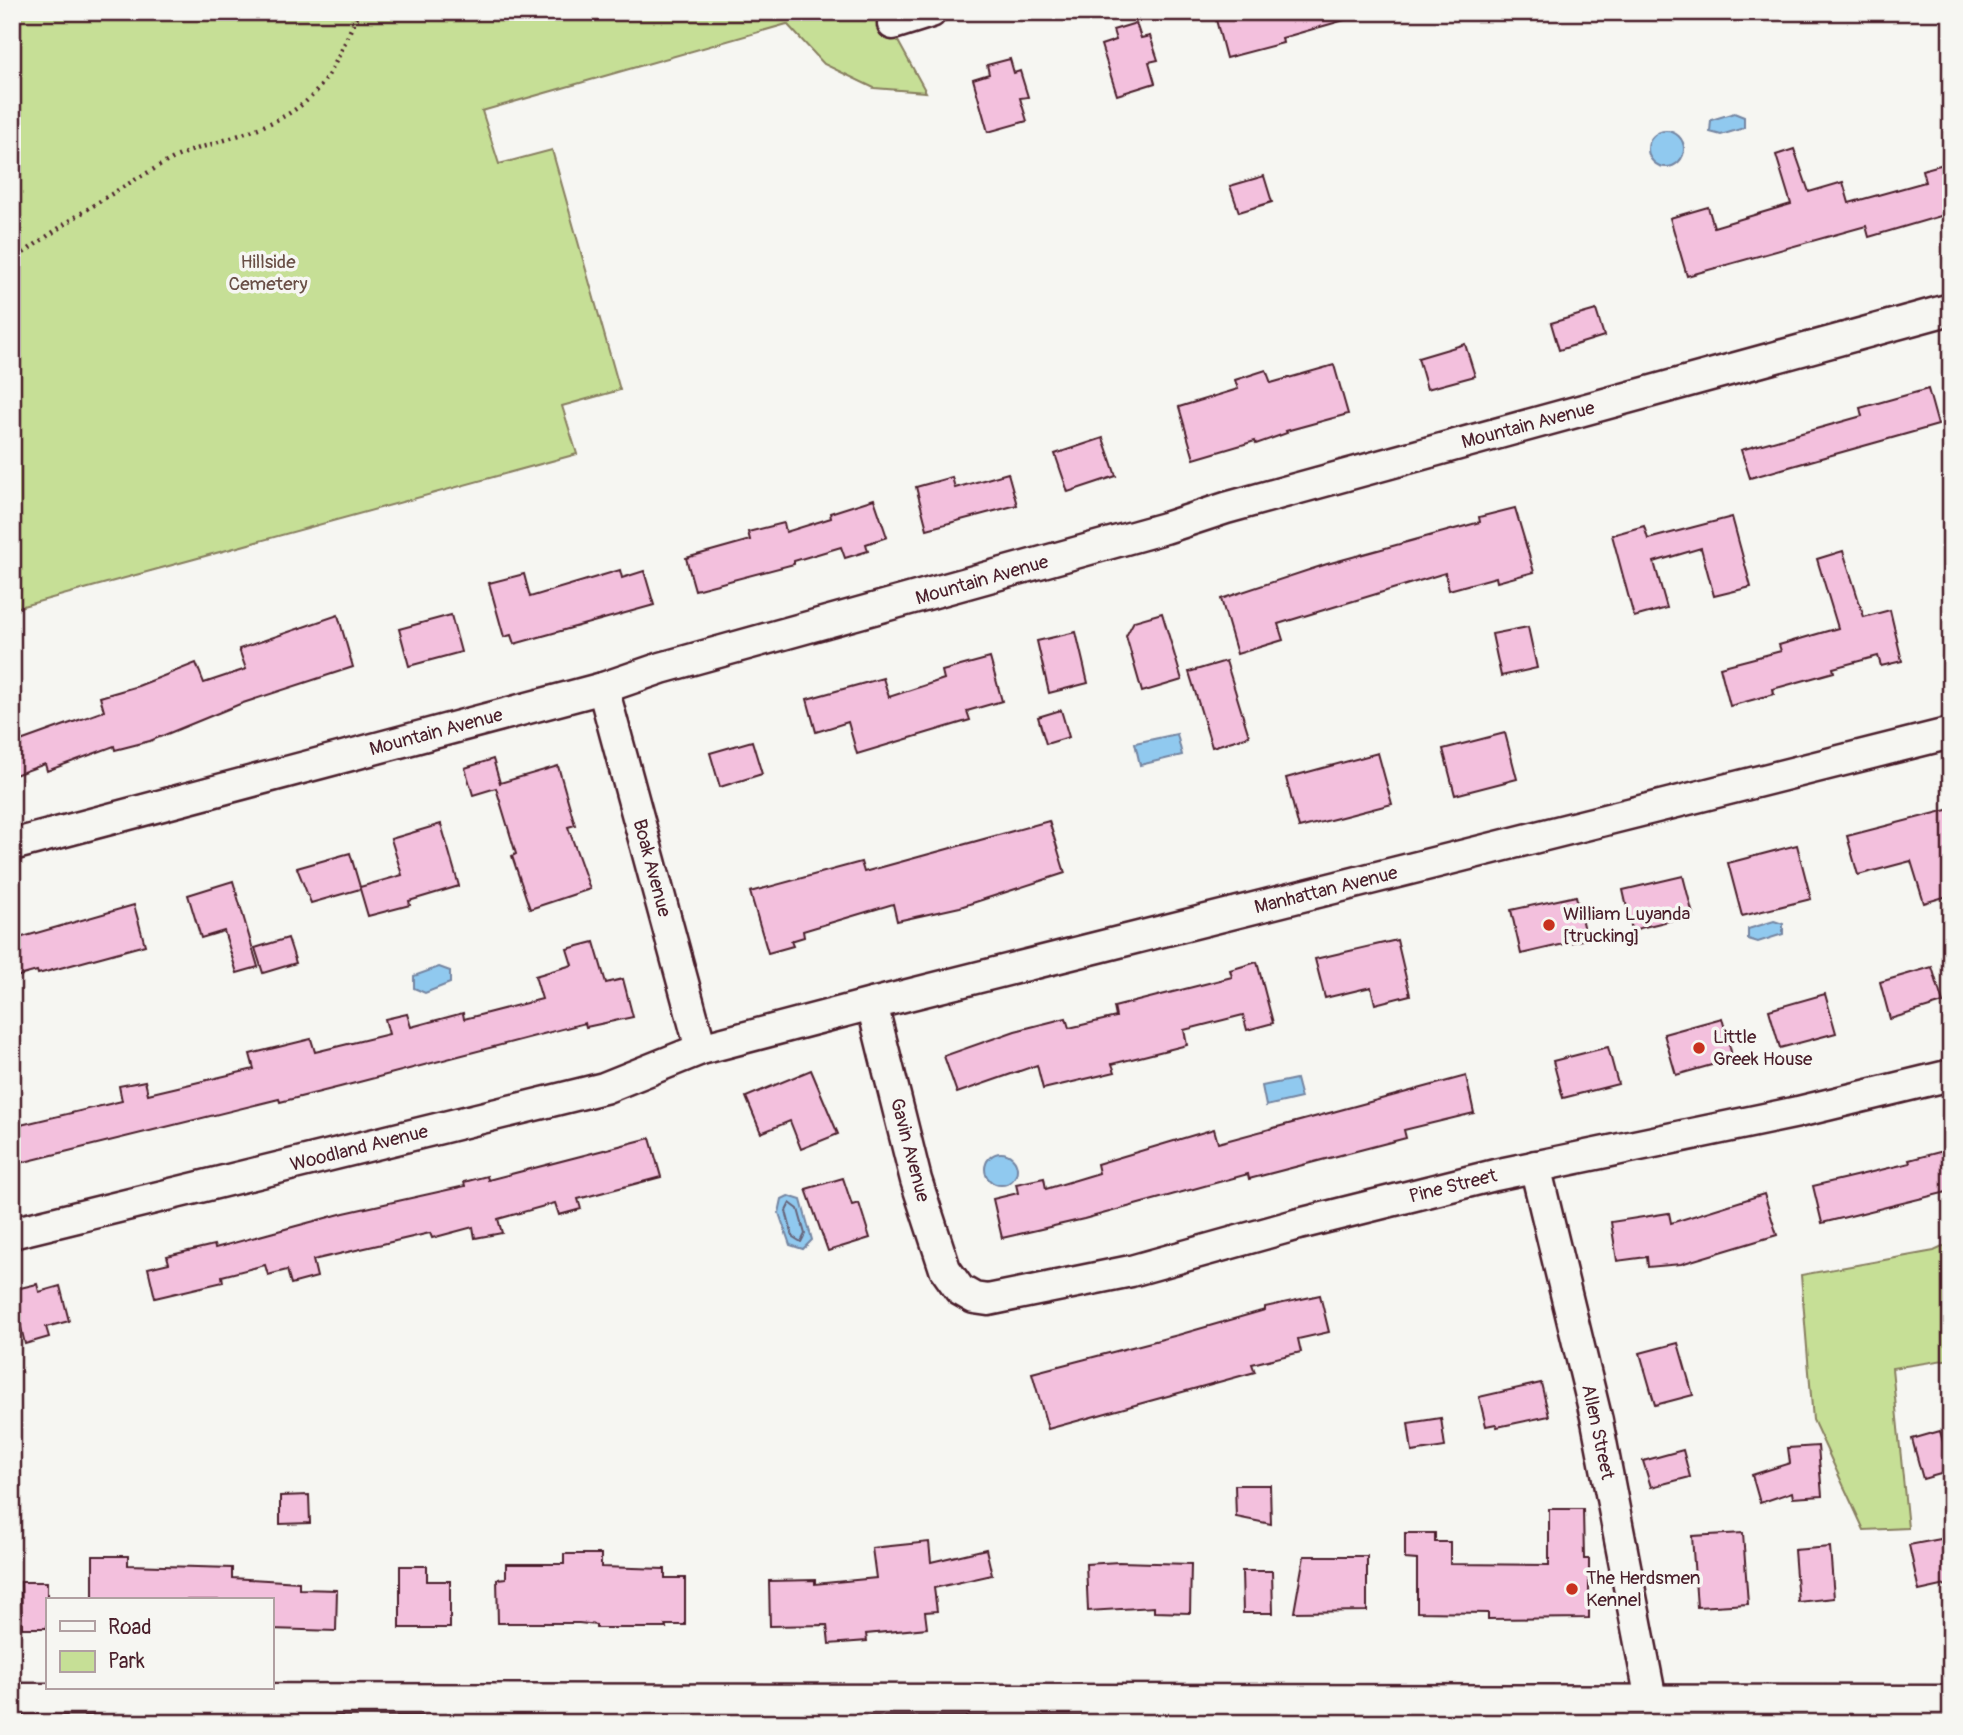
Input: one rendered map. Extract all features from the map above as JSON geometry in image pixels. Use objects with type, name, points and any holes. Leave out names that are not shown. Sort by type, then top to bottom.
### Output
[{"type":"street","points":[[893,24],[931,12]]},
{"type":"street","name":"Mountain Avenue","points":[[12,845],[603,688],[661,668],[1126,539],[1226,508],[1951,309]]},
{"type":"street","name":"Boak Avenue","points":[[603,688],[701,1049]]},
{"type":"street","name":"Manhattan Avenue","points":[[701,1049],[1951,733]]},
{"type":"street","name":"Gavin Avenue","points":[[872,1004],[916,1180],[944,1269],[960,1290]]},
{"type":"street","name":"Woodland Avenue","points":[[12,1233],[604,1088],[701,1049]]},
{"type":"street","name":"Pine Street","points":[[960,1290],[974,1298],[988,1300],[1131,1271],[1299,1224],[1535,1166],[1772,1118],[1951,1075]]},
{"type":"street","name":"Allen Street","points":[[1535,1166],[1597,1421],[1651,1700]]},
{"type":"street","points":[[12,1699],[1951,1701]]},
{"type":"path","points":[[12,261],[90,205],[177,156],[255,130],[292,112],[315,94],[334,69],[358,12]]},
{"type":"green space","name":"Hillside Cemetery","points":[[12,12],[882,12],[926,92],[874,88],[824,64],[787,24],[482,111],[499,164],[552,150],[620,390],[562,406],[577,454],[12,609]]},
{"type":"green space","points":[[1951,1243],[1951,1359],[1892,1368],[1908,1528],[1864,1530],[1813,1420],[1801,1275],[1934,1251]]},
{"type":"water","points":[[1734,113],[1744,117],[1744,128],[1721,135],[1710,132],[1711,120]]},
{"type":"water","points":[[1666,131],[1678,137],[1684,149],[1678,161],[1666,167],[1654,161],[1648,149],[1654,137]]},
{"type":"water","points":[[1177,734],[1182,755],[1140,765],[1135,743]]},
{"type":"water","points":[[1774,921],[1783,924],[1783,934],[1758,942],[1748,939],[1748,929]]},
{"type":"water","points":[[439,967],[450,971],[450,983],[425,993],[414,988],[414,976]]},
{"type":"water","points":[[1296,1079],[1301,1098],[1266,1106],[1262,1086]]},
{"type":"water","points":[[1001,1153],[1012,1158],[1017,1169],[1012,1180],[1001,1185],[990,1180],[985,1169],[990,1158]]},
{"type":"water","points":[[788,1196],[801,1200],[812,1240],[803,1249],[790,1245],[779,1213],[782,1199]]},
{"type":"building","points":[[1214,12],[1347,12],[1348,19],[1282,38],[1283,43],[1226,58]]},
{"type":"building","points":[[1136,23],[1141,38],[1150,36],[1158,60],[1149,62],[1155,83],[1117,95],[1101,45],[1116,40],[1113,30]]},
{"type":"building","points":[[1010,59],[1014,73],[1020,71],[1028,97],[1020,98],[1027,121],[988,132],[973,79],[989,74],[987,65]]},
{"type":"building","points":[[1794,149],[1809,192],[1843,182],[1849,203],[1925,182],[1922,170],[1951,162],[1951,213],[1869,237],[1866,226],[1687,276],[1670,218],[1708,207],[1714,227],[1791,204],[1776,155]]},
{"type":"building","points":[[1264,176],[1272,202],[1239,212],[1230,186]]},
{"type":"building","points":[[1596,310],[1604,336],[1559,350],[1551,323]]},
{"type":"building","points":[[1465,344],[1475,376],[1427,389],[1418,358]]},
{"type":"building","points":[[1334,365],[1348,414],[1286,431],[1287,433],[1256,444],[1255,441],[1194,459],[1179,407],[1238,389],[1235,380],[1266,370],[1271,383]]},
{"type":"building","points":[[1928,389],[1938,425],[1750,478],[1741,450],[1862,416],[1860,408]]},
{"type":"building","points":[[1103,438],[1116,476],[1068,492],[1055,454]]},
{"type":"building","points":[[1008,473],[1017,505],[927,529],[916,487],[952,477],[955,488]]},
{"type":"building","points":[[874,499],[887,537],[866,544],[868,551],[845,558],[841,547],[794,561],[794,564],[695,590],[686,558],[750,540],[748,532],[784,523],[786,532],[831,518],[830,513]]},
{"type":"building","points":[[1515,508],[1534,572],[1497,582],[1496,577],[1449,590],[1445,573],[1278,624],[1283,640],[1237,654],[1221,599],[1327,564],[1480,522],[1479,517]]},
{"type":"building","points":[[1732,517],[1751,587],[1714,596],[1701,548],[1654,562],[1667,608],[1634,617],[1612,535],[1644,526],[1648,539]]},
{"type":"building","points":[[1843,551],[1864,617],[1890,610],[1902,661],[1881,666],[1878,656],[1833,668],[1834,672],[1773,689],[1774,694],[1730,706],[1720,667],[1781,651],[1779,645],[1838,628],[1817,559]]},
{"type":"building","points":[[620,570],[622,578],[644,571],[654,605],[514,644],[511,635],[504,637],[489,583],[524,574],[530,597]]},
{"type":"building","points":[[1162,613],[1182,680],[1142,692],[1126,636],[1134,621]]},
{"type":"building","points":[[338,615],[353,667],[240,704],[150,741],[115,750],[114,746],[47,771],[45,764],[12,776],[12,744],[104,711],[100,697],[138,686],[196,663],[204,683],[246,669],[239,649]]},
{"type":"building","points":[[451,615],[461,652],[409,666],[399,629]]},
{"type":"building","points":[[1528,627],[1537,668],[1501,676],[1492,634]]},
{"type":"building","points":[[1076,632],[1088,683],[1049,693],[1037,641]]},
{"type":"building","points":[[990,658],[1002,701],[967,711],[970,720],[857,754],[848,722],[816,732],[807,699],[883,678],[889,697],[944,679],[942,671]]},
{"type":"building","points":[[1226,661],[1249,736],[1212,747],[1189,672]]},
{"type":"building","points":[[1061,710],[1069,737],[1046,744],[1038,717]]},
{"type":"building","points":[[1505,733],[1517,779],[1455,795],[1443,749]]},
{"type":"building","points":[[752,741],[762,774],[720,787],[710,753]]},
{"type":"building","points":[[1378,753],[1392,804],[1299,828],[1286,778]]},
{"type":"building","points":[[493,759],[500,783],[558,766],[575,825],[568,827],[590,889],[530,909],[512,856],[516,854],[496,788],[473,795],[465,768]]},
{"type":"building","points":[[1951,809],[1951,895],[1924,903],[1911,861],[1858,875],[1847,836]]},
{"type":"building","points":[[1049,821],[1065,873],[960,907],[897,921],[893,904],[803,931],[804,937],[791,941],[793,946],[768,953],[750,892],[861,862],[864,872]]},
{"type":"building","points":[[441,824],[459,886],[409,901],[410,905],[368,916],[360,889],[311,903],[297,868],[350,853],[360,887],[402,875],[391,839]]},
{"type":"building","points":[[1797,845],[1811,899],[1742,916],[1728,863]]},
{"type":"building","points":[[1683,876],[1693,915],[1632,930],[1623,890]]},
{"type":"building","points":[[233,881],[258,967],[237,973],[224,931],[201,938],[188,895]]},
{"type":"building","name":"William Luyanda [trucking]","points":[[1576,896],[1586,939],[1521,954],[1511,910]]},
{"type":"building","points":[[134,905],[145,945],[38,974],[37,971],[12,978],[12,940]]},
{"type":"building","points":[[288,938],[296,963],[263,973],[255,948]]},
{"type":"building","points":[[1397,940],[1410,995],[1375,1004],[1371,987],[1325,998],[1315,959]]},
{"type":"building","points":[[594,942],[606,983],[623,979],[633,1017],[586,1027],[585,1023],[280,1102],[279,1099],[20,1163],[12,1127],[122,1101],[119,1086],[145,1081],[148,1094],[254,1069],[250,1054],[311,1039],[315,1052],[389,1034],[385,1019],[407,1014],[411,1027],[463,1013],[464,1019],[542,999],[535,976],[572,965],[567,949]]},
{"type":"building","points":[[1257,962],[1273,1023],[1247,1030],[1243,1015],[1184,1030],[1187,1045],[1112,1064],[1115,1072],[1043,1089],[1037,1065],[957,1093],[944,1056],[1015,1031],[1066,1018],[1069,1028],[1116,1017],[1114,1007],[1232,977],[1230,970]]},
{"type":"building","points":[[1932,967],[1943,1003],[1890,1019],[1880,982]]},
{"type":"building","points":[[1825,994],[1836,1033],[1780,1048],[1769,1010]]},
{"type":"building","name":"Little Greek House","points":[[1722,1018],[1733,1059],[1676,1075],[1664,1034]]},
{"type":"building","points":[[1608,1047],[1618,1084],[1563,1098],[1553,1061]]},
{"type":"building","points":[[811,1070],[838,1134],[801,1149],[790,1121],[761,1133],[746,1097]]},
{"type":"building","points":[[1466,1076],[1474,1113],[1404,1130],[1406,1138],[1249,1179],[1248,1174],[1084,1219],[1002,1238],[993,1199],[1018,1193],[1016,1184],[1044,1178],[1046,1189],[1099,1173],[1097,1164],[1214,1129],[1218,1143]]},
{"type":"building","points":[[650,1138],[661,1177],[578,1199],[581,1209],[559,1215],[555,1203],[498,1219],[502,1233],[475,1238],[473,1227],[432,1238],[430,1233],[313,1260],[317,1277],[291,1284],[287,1270],[268,1275],[265,1265],[222,1276],[223,1282],[155,1298],[148,1268],[169,1263],[167,1256],[214,1245],[215,1248],[344,1213],[465,1186],[464,1182],[487,1176],[488,1180]]},
{"type":"building","points":[[1951,1149],[1951,1191],[1822,1223],[1813,1186],[1910,1163],[1909,1160]]},
{"type":"building","points":[[843,1178],[852,1205],[859,1203],[870,1238],[828,1251],[806,1189]]},
{"type":"building","points":[[1764,1194],[1777,1235],[1681,1264],[1648,1267],[1647,1257],[1617,1261],[1611,1222],[1669,1213],[1671,1223]]},
{"type":"building","points":[[37,1284],[39,1292],[60,1286],[69,1321],[46,1327],[49,1337],[25,1344],[12,1290]]},
{"type":"building","points":[[1320,1295],[1329,1332],[1298,1339],[1301,1352],[1252,1364],[1255,1372],[1048,1429],[1032,1373],[1178,1335],[1265,1310],[1265,1307]]},
{"type":"building","points":[[1678,1343],[1693,1395],[1655,1405],[1640,1353]]},
{"type":"building","points":[[1541,1383],[1549,1416],[1497,1427],[1496,1424],[1486,1426],[1479,1397]]},
{"type":"building","points":[[1441,1418],[1445,1447],[1412,1452],[1408,1423]]},
{"type":"building","points":[[1940,1431],[1951,1471],[1923,1479],[1912,1439]]},
{"type":"building","points":[[1818,1446],[1822,1496],[1793,1498],[1792,1492],[1760,1503],[1752,1475],[1790,1463],[1788,1448]]},
{"type":"building","points":[[1683,1450],[1690,1477],[1651,1487],[1643,1461]]},
{"type":"building","points":[[1235,1485],[1270,1485],[1271,1524],[1236,1517]]},
{"type":"building","points":[[309,1495],[310,1523],[280,1524],[280,1496]]},
{"type":"building","points":[[1549,1509],[1583,1509],[1584,1559],[1589,1559],[1589,1618],[1488,1619],[1488,1613],[1417,1612],[1417,1560],[1405,1559],[1405,1533],[1435,1533],[1435,1542],[1450,1542],[1450,1564],[1549,1565]]},
{"type":"building","points":[[1743,1533],[1748,1604],[1697,1607],[1692,1536]]},
{"type":"building","points":[[1951,1537],[1951,1584],[1919,1591],[1909,1545]]},
{"type":"building","points":[[929,1542],[931,1562],[986,1549],[992,1575],[934,1588],[937,1611],[925,1612],[927,1628],[866,1634],[867,1641],[829,1644],[827,1625],[770,1626],[769,1581],[815,1580],[815,1584],[876,1578],[872,1548]]},
{"type":"building","points":[[1830,1547],[1834,1598],[1798,1602],[1794,1550]]},
{"type":"building","points":[[564,1554],[601,1554],[601,1567],[665,1569],[665,1578],[685,1578],[685,1625],[665,1625],[666,1628],[596,1628],[596,1625],[579,1623],[498,1623],[497,1579],[506,1578],[506,1564],[564,1564]]},
{"type":"building","points":[[93,1556],[128,1556],[128,1565],[232,1568],[232,1578],[299,1582],[299,1589],[337,1590],[336,1631],[273,1629],[273,1598],[93,1598]]},
{"type":"building","points":[[1304,1556],[1367,1556],[1367,1611],[1294,1612]]},
{"type":"building","points":[[1086,1564],[1191,1564],[1190,1613],[1154,1612],[1154,1607],[1088,1611]]},
{"type":"building","points":[[400,1566],[427,1566],[427,1581],[450,1581],[450,1628],[400,1628]]},
{"type":"building","points":[[1242,1571],[1272,1571],[1273,1613],[1243,1613]]},
{"type":"building","points":[[21,1582],[47,1582],[46,1628],[22,1628]]},
{"type":"place","name":"William Luyanda [trucking]","points":[[1549,925]]},
{"type":"place","name":"Little Greek House","points":[[1699,1048]]},
{"type":"place","name":"The Herdsmen Kennel","points":[[1572,1589]]}]
